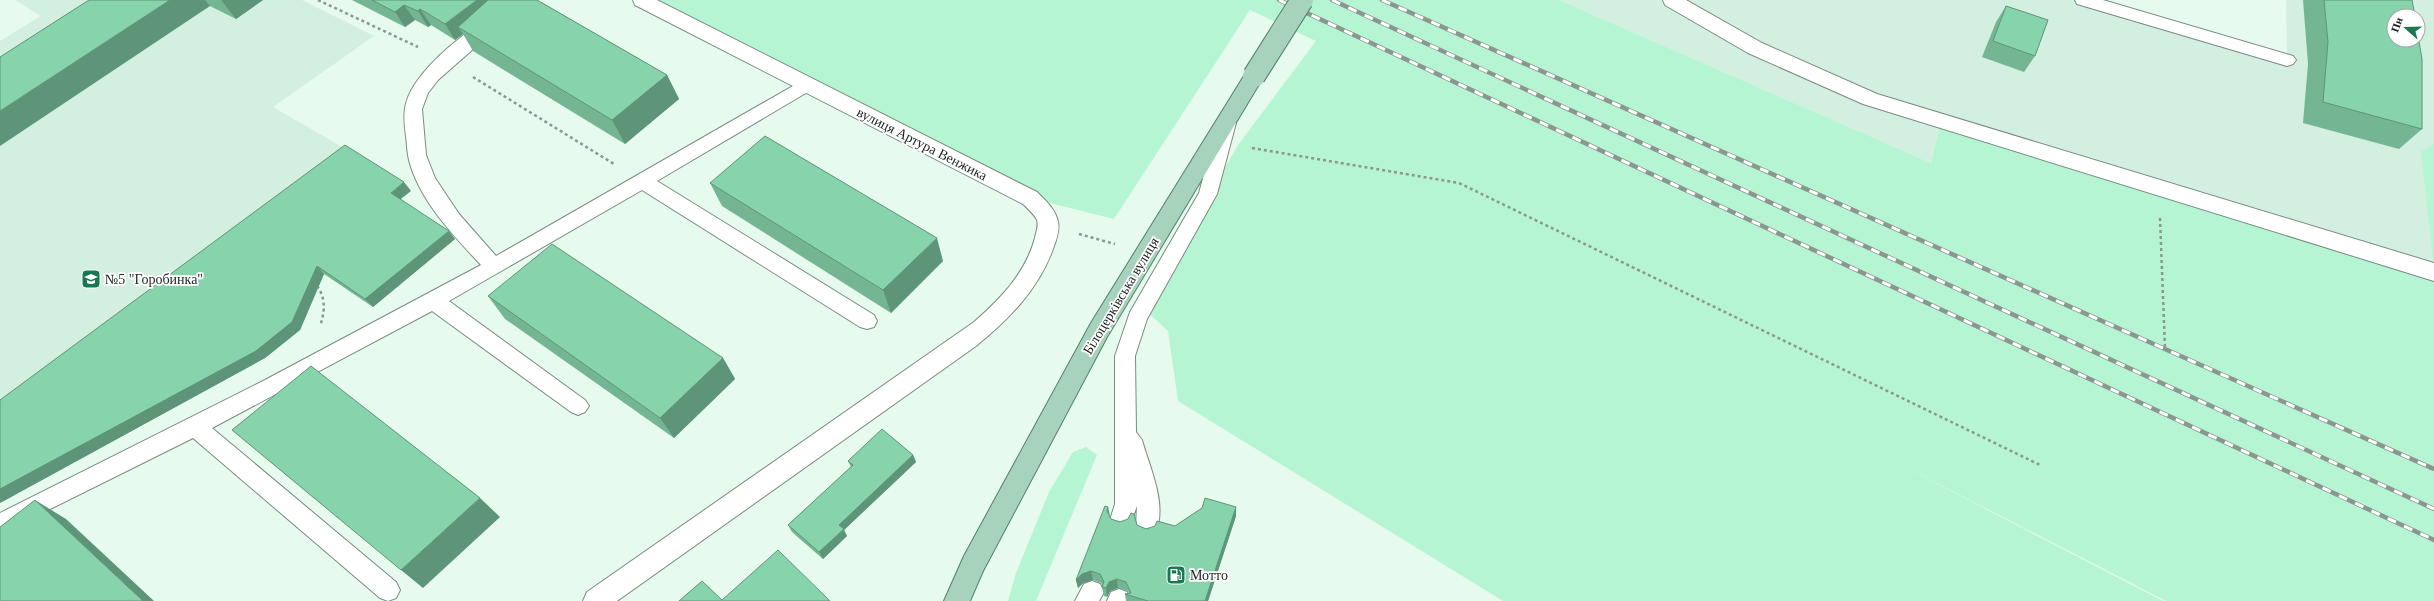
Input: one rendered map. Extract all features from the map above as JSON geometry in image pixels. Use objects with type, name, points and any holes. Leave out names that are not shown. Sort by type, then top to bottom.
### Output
[{"type":"main road","name":"Білоцерківська вулиця","points":[[957,601],[973,564],[1099,330],[1230,114],[1302,0]]},
{"type":"street","name":"вулиця Артура Венжика","points":[[642,0],[805,85],[1030,198],[1043,211],[1048,226]]},
{"type":"street","points":[[1672,0],[1755,48],[1852,92],[1905,111],[2434,272]]},
{"type":"street","points":[[596,601],[954,350],[990,322],[1024,284],[1040,257],[1048,226]]},
{"type":"lane","points":[[494,266],[468,238],[442,204],[420,166],[412,122],[415,100],[427,82],[447,61],[521,0]]},
{"type":"lane","points":[[2083,0],[2287,60]]},
{"type":"lane","points":[[0,524],[307,369],[433,301],[644,182],[805,85]]},
{"type":"lane","points":[[1121,520],[1126,504],[1124,415],[1125,356],[1138,318],[1208,194],[1230,114]]},
{"type":"lane","points":[[644,182],[867,321]]},
{"type":"lane","points":[[433,301],[578,406]]},
{"type":"lane","points":[[1124,415],[1146,489],[1149,505],[1147,527]]},
{"type":"lane","points":[[195,426],[388,590]]},
{"type":"path","points":[[318,0],[447,61],[644,182]]},
{"type":"path","points":[[1245,147],[1459,183],[2040,465]]},
{"type":"path","points":[[2158,188],[2166,349],[2434,470]]},
{"type":"path","points":[[1048,226],[1146,252]]},
{"type":"path","points":[[307,369],[325,313],[322,291],[312,281]]},
{"type":"shaded area","name":"№5 \"Горобинка\"","points":[[15,0],[302,0],[374,36],[273,107],[351,152],[0,405],[0,41],[41,16]]},
{"type":"shaded area","points":[[1559,0],[2083,0],[2287,60],[2286,0],[2434,0],[2434,272],[1941,123],[1931,163]]},
{"type":"green space","points":[[642,0],[1559,0],[1931,163],[1941,122],[2434,272],[2434,601],[2166,601],[1884,456],[2163,601],[1503,601],[1178,401],[1168,331],[1143,308],[1238,145],[1316,41],[1250,10],[1114,219],[1030,198]]},
{"type":"green space","points":[[2434,144],[2434,268],[2421,152]]},
{"type":"green space","points":[[1086,447],[1097,455],[1036,601],[1008,601],[1016,573],[1049,492],[1073,452]]},
{"type":"building","points":[[89,0],[170,0],[0,111],[0,57]]},
{"type":"building","points":[[372,0],[477,0],[445,24],[420,9],[418,11],[404,5],[395,12]]},
{"type":"building","points":[[488,0],[537,0],[667,75],[612,120],[458,27]]},
{"type":"building","points":[[2324,0],[2412,0],[2414,8],[2386,8],[2386,48],[2420,48],[2422,59],[2422,129],[2323,102],[2328,42]]},
{"type":"building","points":[[2006,6],[2048,20],[2035,56],[1993,41]]},
{"type":"building","points":[[765,136],[937,238],[883,290],[710,183]]},
{"type":"building","points":[[345,145],[404,182],[391,193],[449,231],[365,299],[317,266],[292,322],[256,351],[0,489],[0,400]]},
{"type":"building","points":[[552,244],[723,358],[660,418],[488,296]]},
{"type":"building","points":[[311,366],[480,498],[401,570],[232,430]]},
{"type":"building","points":[[882,429],[913,455],[839,525],[844,529],[819,552],[788,525],[853,465],[848,461]]},
{"type":"building","points":[[1205,498],[1236,507],[1205,601],[1148,601],[1125,594],[1131,593],[1126,582],[1117,579],[1109,582],[1106,588],[1102,587],[1104,582],[1100,574],[1091,571],[1082,574],[1076,580],[1105,506],[1108,507],[1107,511],[1111,519],[1120,522],[1128,519],[1131,513],[1134,514],[1137,525],[1146,529],[1155,526],[1157,521],[1175,526],[1202,508]]},
{"type":"building","points":[[35,500],[143,601],[0,601],[0,527]]},
{"type":"building","points":[[778,550],[830,601],[679,601],[702,581],[722,600]]},
{"type":"railway","points":[[1279,0],[2434,540]]},
{"type":"railway","points":[[1332,0],[2434,509]]},
{"type":"railway","points":[[1382,0],[2434,469]]},
{"type":"place","name":"№5 \"Горобинка\"","points":[[91,279]]},
{"type":"place","name":"Мотто","points":[[1176,575]]}]
